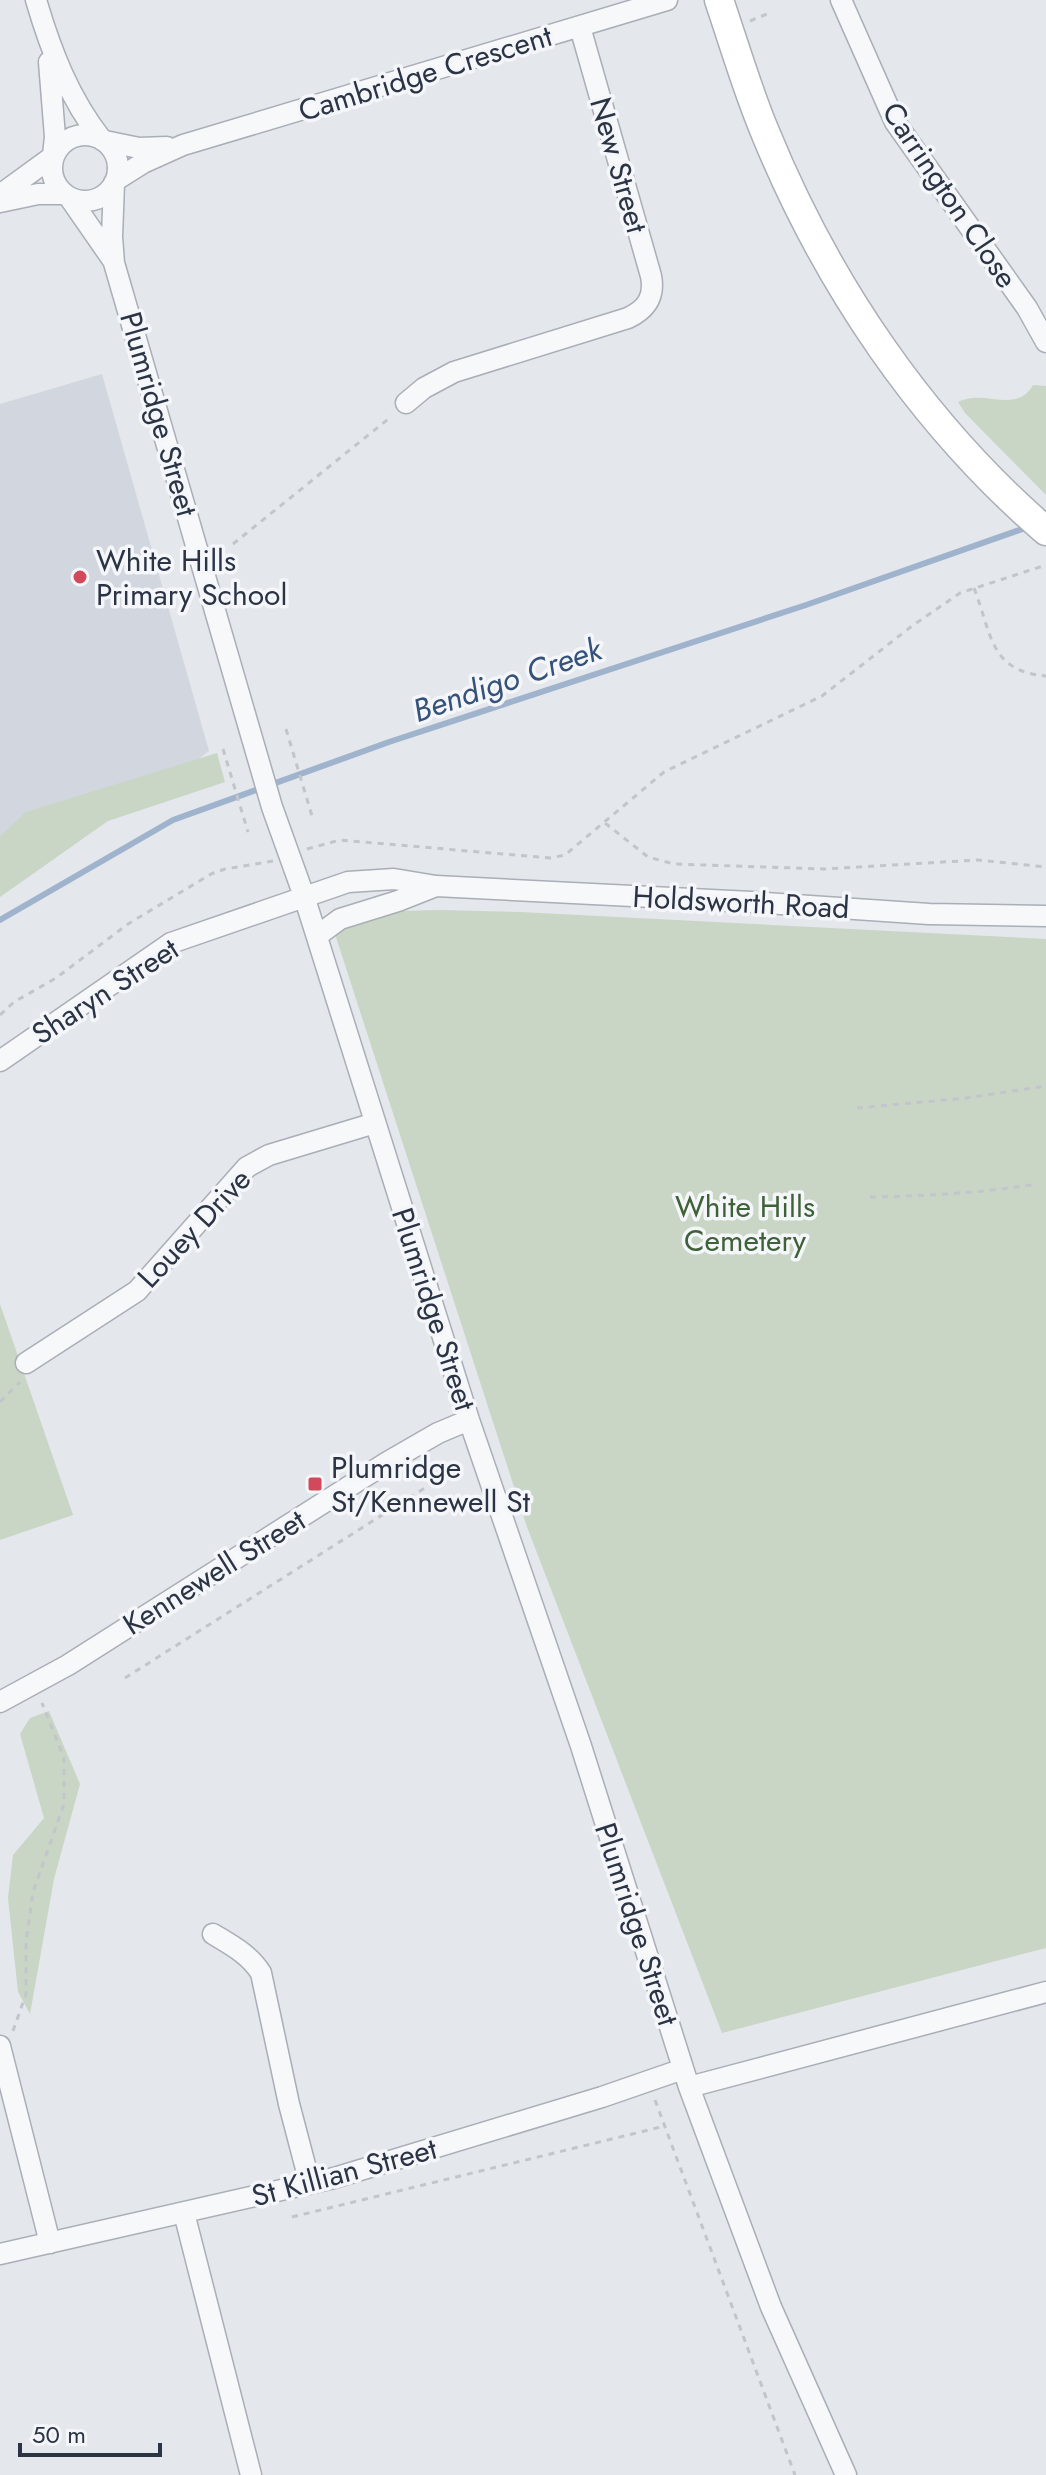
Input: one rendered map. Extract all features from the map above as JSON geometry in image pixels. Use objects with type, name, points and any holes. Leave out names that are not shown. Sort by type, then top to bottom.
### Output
[{"type":"main road","points":[[719,0],[764,129],[822,252],[887,355],[973,460],[1046,531]]},
{"type":"street","points":[[0,202],[38,194],[94,200],[104,196],[115,182],[117,160],[64,83],[36,0]]},
{"type":"street","name":"Cambridge Crescent","points":[[115,182],[143,163],[183,145],[667,0]]},
{"type":"street","name":"Carrington Close","points":[[841,0],[895,122],[1027,308],[1046,342]]},
{"type":"street","name":"New Street","points":[[406,403],[424,388],[454,372],[628,318],[649,303],[653,286],[651,276],[580,27]]},
{"type":"street","points":[[47,38],[55,137],[53,177],[66,196]]},
{"type":"street","points":[[0,195],[72,137],[83,135],[103,140]]},
{"type":"street","name":"Cambridge Crescent","points":[[103,140],[139,148],[183,145]]},
{"type":"street","name":"Plumridge Street","points":[[115,182],[114,263],[272,807],[317,936],[469,1420],[581,1746],[686,2078],[771,2307],[846,2475]]},
{"type":"street","name":"Plumridge Street","points":[[66,196],[114,263]]},
{"type":"street","name":"Holdsworth Road","points":[[304,896],[348,882],[373,878],[436,886],[766,902],[929,914],[1046,916]]},
{"type":"street","name":"Holdsworth Road","points":[[317,936],[340,919],[436,886]]},
{"type":"street","name":"Sharyn Street","points":[[0,1061],[171,943],[304,896]]},
{"type":"street","name":"Louey Drive","points":[[26,1370],[137,1291],[247,1167],[269,1155],[375,1123]]},
{"type":"street","name":"Kennewell Street","points":[[0,1702],[33,1685],[396,1457],[469,1420]]},
{"type":"street","points":[[213,1934],[243,1952],[261,1973],[310,2184]]},
{"type":"street","name":"St Killian Street","points":[[0,2254],[310,2184],[686,2078],[1046,1992]]},
{"type":"street","points":[[6,2038],[50,2243]]},
{"type":"street","points":[[184,2213],[251,2475]]},
{"type":"path","points":[[233,544],[381,427],[406,403]]},
{"type":"path","points":[[300,851],[340,840],[557,857],[565,855],[664,772],[822,696],[960,593],[1046,565]]},
{"type":"path","points":[[974,588],[1004,662],[1012,669],[1046,676]]},
{"type":"path","points":[[286,729],[312,816]]},
{"type":"path","points":[[223,749],[248,832]]},
{"type":"path","points":[[605,823],[648,857],[674,864],[824,869],[978,860],[1046,867]]},
{"type":"path","points":[[0,1015],[14,1002],[56,978],[135,919],[211,874],[281,858]]},
{"type":"path","points":[[857,1108],[966,1098],[1046,1086]]},
{"type":"path","points":[[870,1197],[938,1196],[1000,1191],[1037,1184]]},
{"type":"path","points":[[0,1402],[26,1370]]},
{"type":"path","points":[[125,1678],[450,1472]]},
{"type":"path","points":[[6,2038],[26,1994],[26,1942],[33,1892],[64,1804],[64,1758],[33,1685]]},
{"type":"path","points":[[652,2093],[795,2475]]},
{"type":"path","points":[[292,2217],[665,2126]]},
{"type":"shaded area","name":"White Hills Primary School","points":[[102,374],[209,751],[183,771],[27,812],[0,836],[0,404]]},
{"type":"green space","points":[[1033,385],[1046,386],[1046,495],[965,413],[958,402],[968,398],[1018,398]]},
{"type":"green space","points":[[217,753],[225,782],[108,821],[0,897],[0,836],[26,812]]},
{"type":"green space","name":"White Hills Cemetery","points":[[441,910],[1046,939],[1046,1948],[722,2033],[527,1527],[334,931],[397,911]]},
{"type":"green space","points":[[0,1304],[73,1515],[0,1540]]},
{"type":"green space","points":[[49,1711],[80,1784],[54,1879],[30,2014],[18,1992],[8,1898],[13,1855],[44,1818],[20,1734],[30,1718]]},
{"type":"waterway","name":"Bendigo Creek","points":[[0,920],[173,820],[389,742],[806,605],[1028,527]]},
{"type":"place","name":"White Hills Primary School","points":[[80,577]]},
{"type":"place","name":"Plumridge St/Kennewell St","points":[[315,1484]]}]
